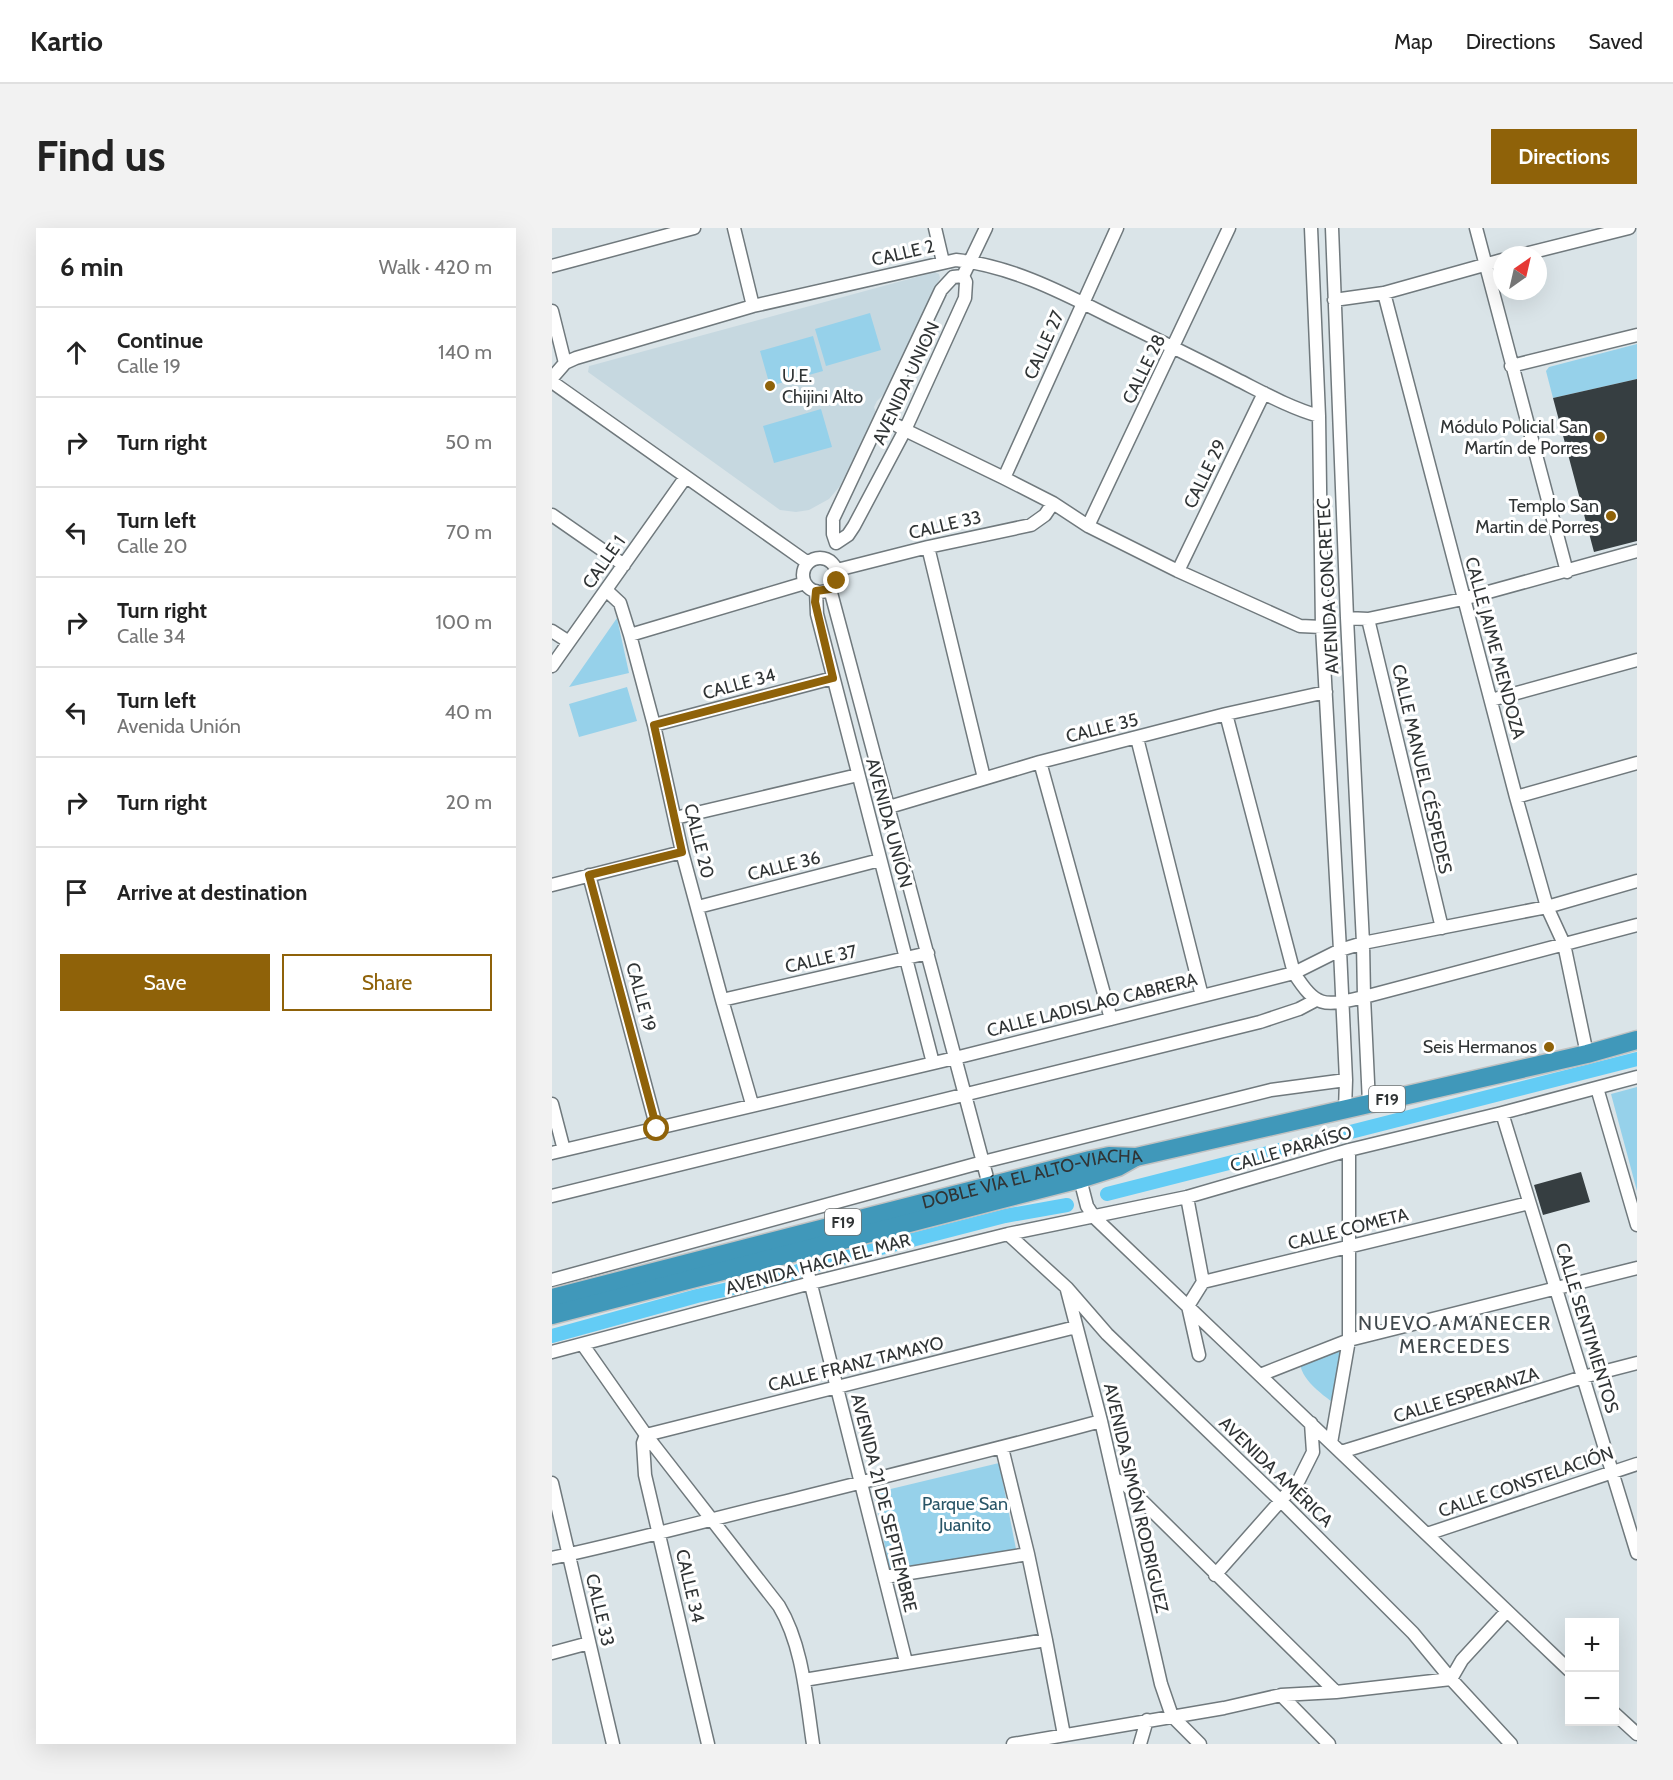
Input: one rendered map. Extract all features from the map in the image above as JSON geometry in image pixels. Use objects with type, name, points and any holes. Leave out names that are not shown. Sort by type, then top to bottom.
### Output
[{"type":"highway","name":"F19","points":[[1136,1157],[1587,1054],[1637,1040]]},
{"type":"highway","name":"DOBLE VÍA EL ALTO-VIACHA","points":[[552,1298],[1109,1156],[1136,1157]]},
{"type":"highway","name":"DOBLE VÍA EL ALTO-VIACHA","points":[[552,1315],[1081,1185],[1136,1157]]},
{"type":"street","points":[[552,266],[694,228]]},
{"type":"street","points":[[734,228],[753,306]]},
{"type":"street","points":[[935,228],[943,262]]},
{"type":"street","name":"AVENIDA UNION","points":[[836,543],[848,535],[854,526],[905,430],[965,298],[966,282],[963,276],[986,228]]},
{"type":"street","name":"CALLE 27","points":[[1004,478],[1117,228]]},
{"type":"street","name":"CALLE 28","points":[[1088,526],[1229,228]]},
{"type":"street","points":[[1311,228],[1318,416],[1322,627],[1340,950],[1346,1080],[1345,1110]]},
{"type":"street","name":"AVENIDA CONCRETEC","points":[[1332,228],[1369,1103]]},
{"type":"street","points":[[1476,228],[1566,572]]},
{"type":"street","points":[[1547,248],[1629,228]]},
{"type":"street","name":"CALLE 2","points":[[552,380],[565,363],[576,358],[753,306],[956,260],[970,261],[1032,280],[1083,302],[1264,393],[1318,416]]},
{"type":"street","points":[[1334,300],[1384,293],[1493,262]]},
{"type":"street","points":[[827,560],[836,543],[833,534],[833,519],[941,290],[953,277],[963,276]]},
{"type":"street","name":"CALLE JAIME MENDOZA","points":[[1384,293],[1516,796],[1547,908],[1564,944],[1587,1054]]},
{"type":"street","points":[[552,312],[565,363]]},
{"type":"street","points":[[1511,366],[1637,335]]},
{"type":"street","points":[[552,380],[685,478],[808,563]]},
{"type":"street","name":"CALLE 29","points":[[1178,571],[1264,393]]},
{"type":"street","points":[[882,417],[1053,503],[1088,526],[1178,571],[1300,626],[1322,627]]},
{"type":"street","name":"CALLE 1","points":[[552,666],[685,478]]},
{"type":"street","name":"CALLE 33","points":[[837,570],[928,547],[1031,525],[1045,515],[1053,503]]},
{"type":"street","points":[[552,515],[624,565]]},
{"type":"street","points":[[928,547],[984,778]]},
{"type":"street","points":[[1347,618],[1368,619],[1463,599],[1637,551]]},
{"type":"street","points":[[817,558],[827,560],[837,570],[837,581],[830,589],[812,590],[805,583],[803,573],[808,563],[817,558]]},
{"type":"street","points":[[630,635],[805,583]]},
{"type":"street","points":[[830,589],[989,1185]]},
{"type":"street","name":"CALLE 20","points":[[606,590],[620,603],[630,635],[654,725],[682,852],[752,1104]]},
{"type":"street","name":"AVENIDA UNIÓN","points":[[816,591],[817,614],[933,1063]]},
{"type":"street","name":"CALLE MANUEL CÉSPEDES","points":[[1368,619],[1442,928]]},
{"type":"street","points":[[552,630],[569,642]]},
{"type":"street","points":[[1491,700],[1637,660]]},
{"type":"street","name":"CALLE 34","points":[[654,725],[833,678]]},
{"type":"street","name":"CALLE 35","points":[[889,807],[1040,762],[1226,714],[1326,692]]},
{"type":"street","points":[[1226,714],[1294,973],[1306,992],[1316,1000],[1328,1004],[1364,997],[1637,925]]},
{"type":"street","points":[[1137,738],[1202,996]]},
{"type":"street","points":[[1040,762],[1111,1019]]},
{"type":"street","points":[[1516,796],[1637,763]]},
{"type":"street","points":[[675,818],[858,775]]},
{"type":"street","points":[[552,885],[682,852]]},
{"type":"street","name":"CALLE 36","points":[[698,907],[880,860]]},
{"type":"street","name":"CALLE 19","points":[[589,875],[657,1129]]},
{"type":"street","name":"CALLE LADISLAO CABRERA","points":[[558,1152],[752,1104],[956,1058],[1294,973],[1340,950],[1364,943],[1547,908],[1637,881]]},
{"type":"street","name":"CALLE 37","points":[[722,1000],[928,953]]},
{"type":"street","points":[[552,1196],[1260,1022],[1299,1009],[1316,1000]]},
{"type":"street","name":"CALLE PARAÍSO","points":[[1094,1217],[1187,1197],[1349,1150],[1637,1077]]},
{"type":"street","points":[[552,1280],[983,1162],[1271,1090],[1346,1080]]},
{"type":"street","points":[[1597,1088],[1637,1225]]},
{"type":"street","points":[[552,1104],[558,1152]]},
{"type":"street","name":"CALLE SENTIMIENTOS","points":[[1502,1113],[1637,1553]]},
{"type":"street","points":[[1331,1443],[1349,1340],[1349,1150]]},
{"type":"street","points":[[1081,1185],[1087,1206],[1094,1217],[1565,1666]]},
{"type":"street","points":[[1187,1197],[1203,1282],[1188,1306],[1199,1355]]},
{"type":"street","name":"CALLE COMETA","points":[[1203,1282],[1529,1203]]},
{"type":"street","name":"AVENIDA HACIA EL MAR","points":[[552,1352],[583,1346],[810,1279],[1094,1217]]},
{"type":"street","name":"AVENIDA AMÉRICA","points":[[1008,1234],[1067,1288],[1107,1334],[1280,1500],[1413,1633],[1504,1742]]},
{"type":"street","name":"AVENIDA 21 DE SEPTIEMBRE","points":[[803,1254],[906,1662]]},
{"type":"street","points":[[1260,1375],[1349,1340],[1637,1268]]},
{"type":"street","name":"AVENIDA SIMÓN RODRIGUEZ","points":[[1067,1288],[1101,1421],[1161,1684],[1172,1716]]},
{"type":"street","name":"CALLE FRANZ TAMAYO","points":[[646,1435],[1076,1327]]},
{"type":"street","points":[[583,1346],[646,1435],[713,1519],[779,1606],[789,1623],[804,1680],[813,1744]]},
{"type":"street","name":"CALLE ESPERANZA","points":[[1341,1452],[1583,1377],[1637,1364]]},
{"type":"street","points":[[552,1558],[660,1534],[1101,1421]]},
{"type":"street","points":[[1215,1575],[1299,1480],[1313,1452],[1311,1424]]},
{"type":"street","name":"CALLE 34","points":[[646,1435],[643,1443],[645,1475],[708,1744]]},
{"type":"street","points":[[1002,1448],[1028,1554],[1064,1735]]},
{"type":"street","name":"CALLE CONSTELACIÓN","points":[[1427,1534],[1637,1464]]},
{"type":"street","points":[[1114,1478],[1126,1486],[1336,1692]]},
{"type":"street","name":"CALLE 33","points":[[552,1484],[613,1744]]},
{"type":"street","points":[[885,1577],[1028,1554]]},
{"type":"street","points":[[1014,1744],[1224,1708],[1281,1695],[1336,1692],[1451,1679],[1462,1660],[1507,1611]]},
{"type":"street","points":[[804,1680],[1046,1640]]},
{"type":"street","points":[[552,1653],[589,1643]]},
{"type":"street","points":[[1281,1695],[1329,1744]]},
{"type":"street","points":[[1172,1716],[1200,1744]]},
{"type":"street","points":[[1619,1717],[1636,1732]]},
{"type":"street","points":[[1140,1744],[1147,1720]]},
{"type":"shaded area","points":[[935,272],[940,278],[884,394],[874,407],[876,413],[840,486],[829,499],[809,510],[796,512],[780,510],[588,372],[589,366]]},
{"type":"green space","points":[[870,313],[881,350],[826,366],[815,329]]},
{"type":"green space","points":[[813,336],[823,371],[770,386],[760,351]]},
{"type":"green space","points":[[1637,344],[1637,379],[1553,398],[1546,371],[1549,367]]},
{"type":"green space","points":[[821,409],[832,447],[774,463],[763,426]]},
{"type":"green space","points":[[617,618],[629,673],[569,687]]},
{"type":"green space","points":[[627,687],[637,721],[579,737],[569,704]]},
{"type":"green space","points":[[1637,1087],[1637,1191],[1611,1094]]},
{"type":"green space","points":[[1345,1347],[1343,1410],[1305,1377],[1300,1363]]},
{"type":"green space","name":"Parque San Juanito","points":[[999,1463],[1016,1549],[890,1571],[874,1493]]},
{"type":"building","name":"Módulo Policial San Martín de Porres","points":[[1637,379],[1637,541],[1594,552],[1553,398]]},
{"type":"building","points":[[1581,1172],[1590,1202],[1543,1215],[1534,1185]]},
{"type":"waterway","points":[[1107,1194],[1637,1059]]},
{"type":"waterway","points":[[552,1336],[697,1296],[778,1278],[815,1265],[1005,1216],[1067,1205]]},
{"type":"place","name":"U.E. Chijini Alto","points":[[770,386]]},
{"type":"place","name":"Módulo Policial San Martín de Porres","points":[[1600,437]]},
{"type":"place","name":"Templo San Martin de Porres","points":[[1611,516]]},
{"type":"place","name":"Seis Hermanos","points":[[1549,1047]]},
{"type":"district","name":"NUEVO AMANECER MERCEDES","points":[[1455,1334]]},
{"type":"route","points":[[657,1129],[589,875],[682,852],[654,725],[833,678],[815,602],[816,591],[826,591],[837,581]]}]
